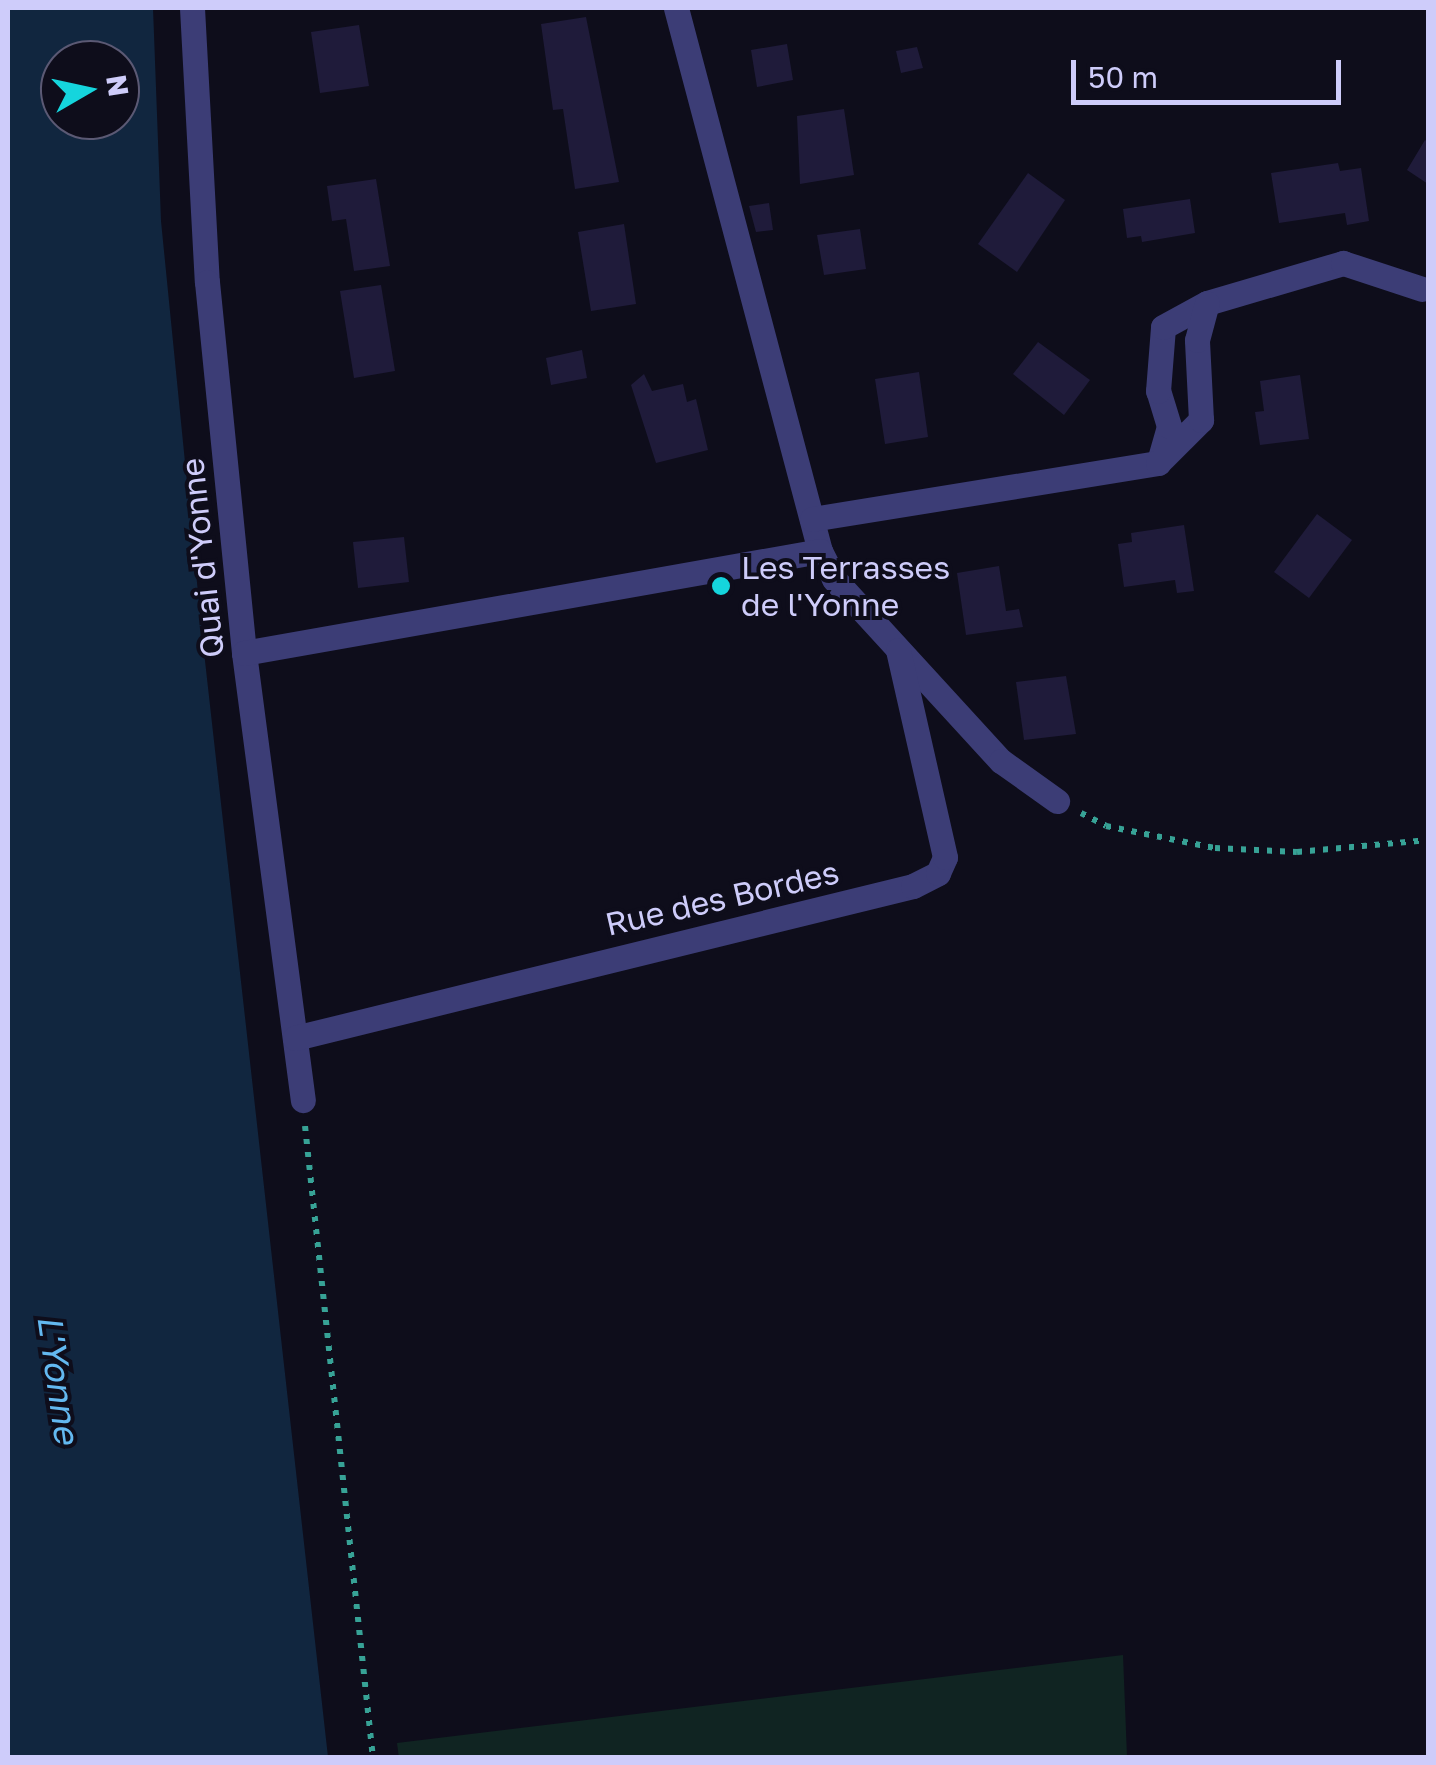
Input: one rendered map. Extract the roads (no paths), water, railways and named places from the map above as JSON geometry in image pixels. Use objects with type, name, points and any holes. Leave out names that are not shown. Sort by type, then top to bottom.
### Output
[{"type":"street","name":"Quai d'Yonne","points":[[192,8],[207,282],[244,653],[303,1100]]},
{"type":"street","points":[[676,8],[820,551],[834,579],[1001,761],[1057,801]]},
{"type":"street","points":[[1158,463],[1169,426],[1158,390],[1163,328],[1208,304],[1342,264],[1422,289]]},
{"type":"street","points":[[812,520],[1158,463],[1201,420],[1197,340],[1208,304]]},
{"type":"street","points":[[244,653],[820,551]]},
{"type":"street","name":"Rue des Bordes","points":[[295,1038],[913,886],[938,873],[945,857],[898,649]]},
{"type":"water","name":"L'Yonne","points":[[8,8],[153,8],[161,221],[203,643],[328,1757],[8,1757]]},
{"type":"place","name":"Les Terrasses de l'Yonne","points":[[721,586]]}]
